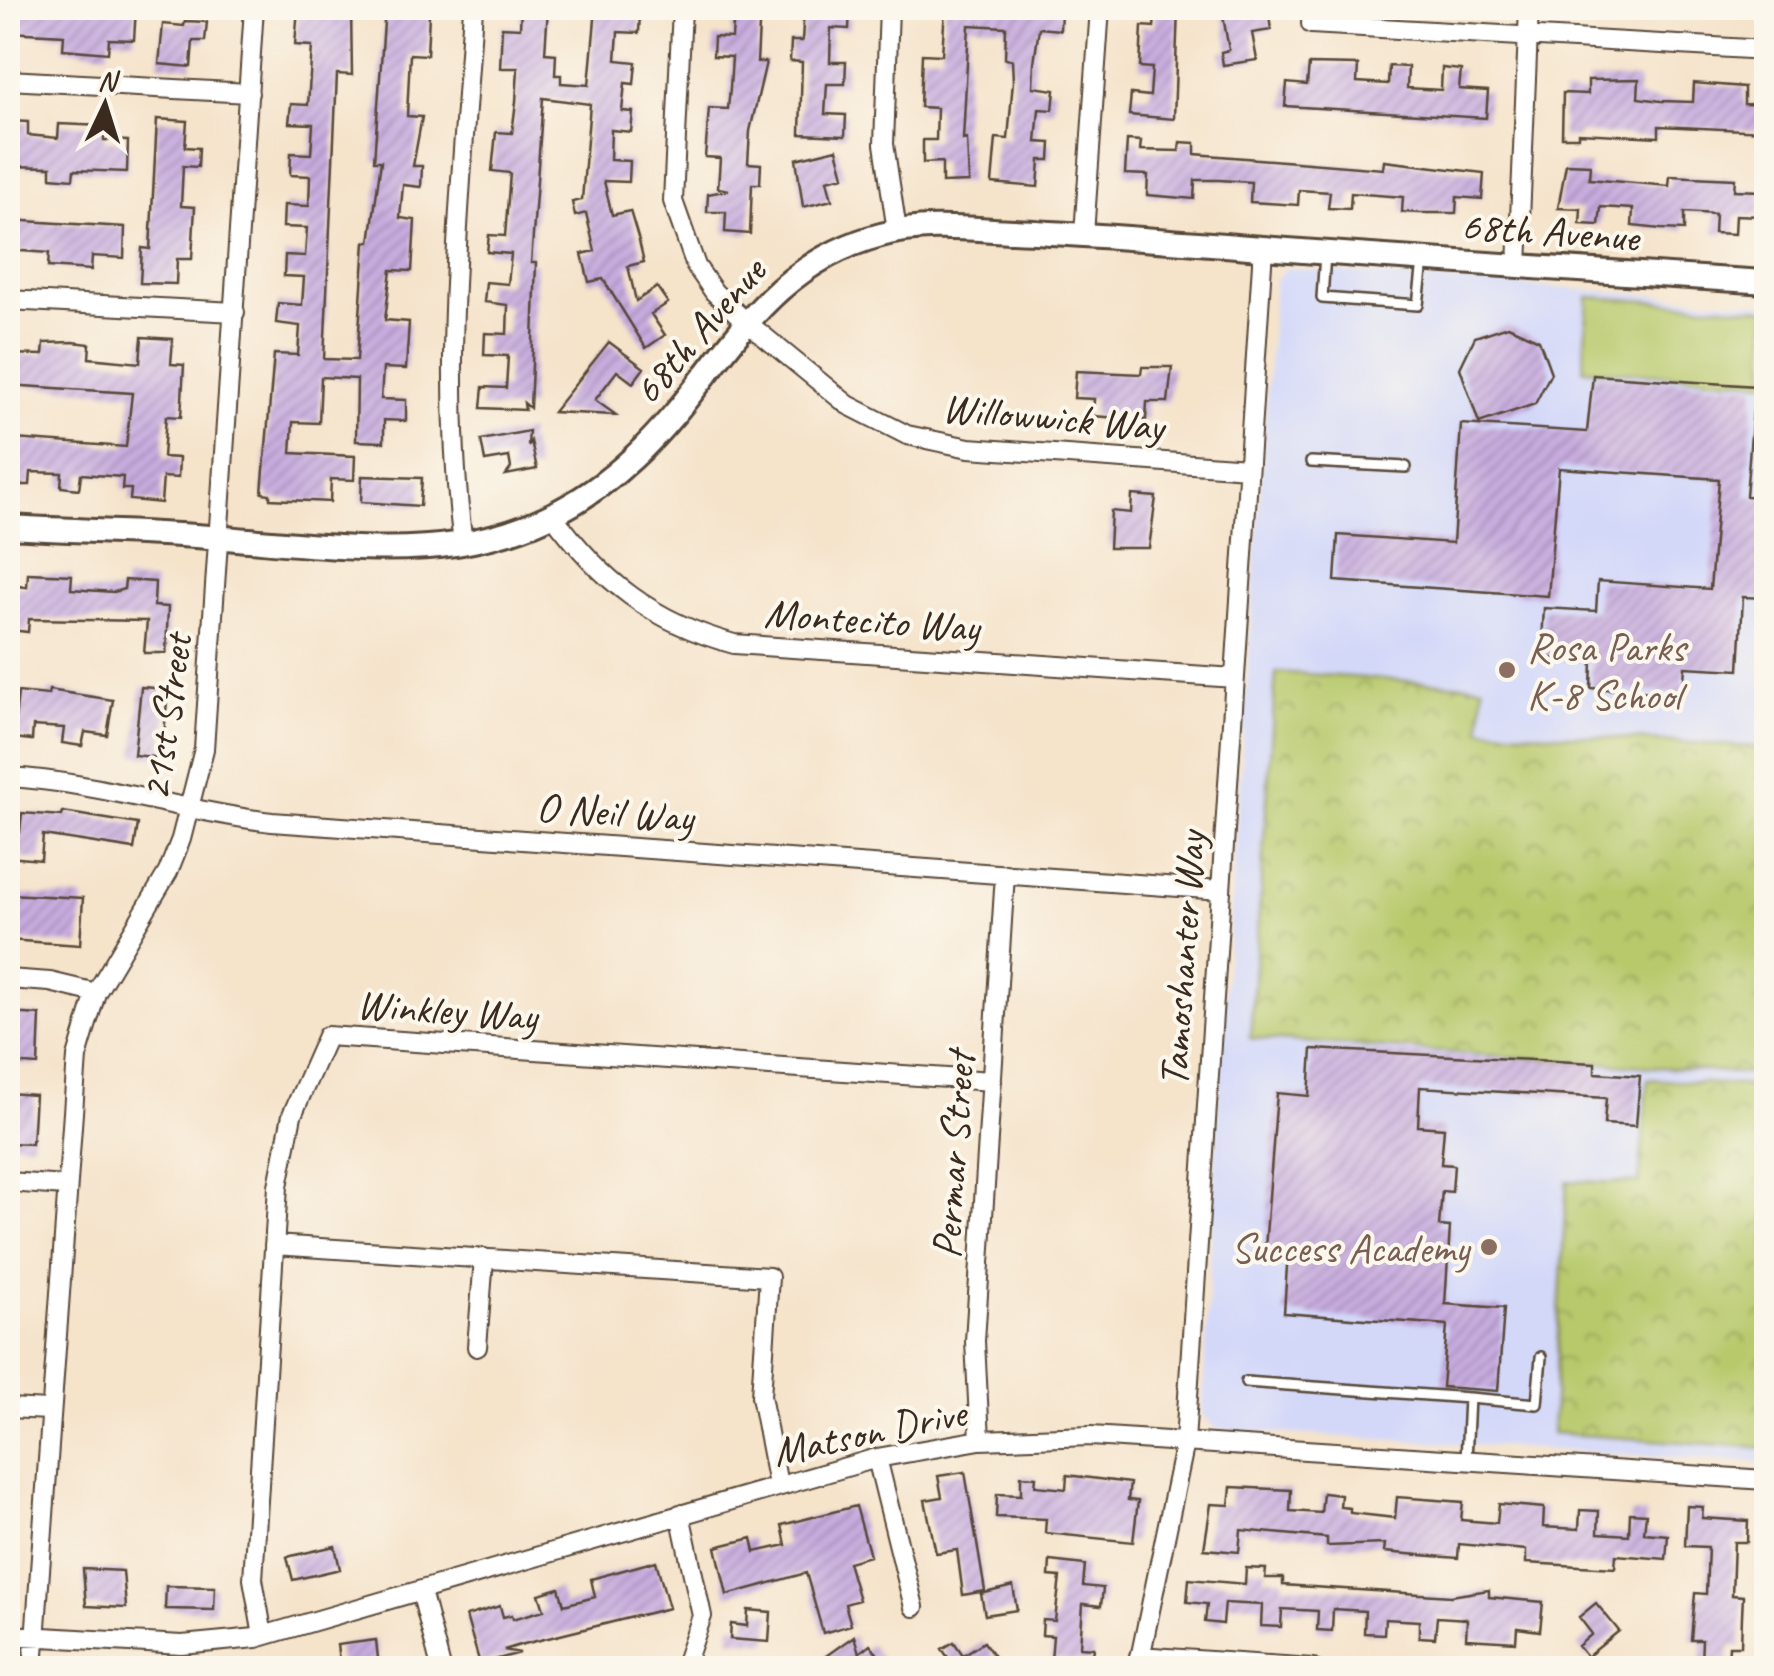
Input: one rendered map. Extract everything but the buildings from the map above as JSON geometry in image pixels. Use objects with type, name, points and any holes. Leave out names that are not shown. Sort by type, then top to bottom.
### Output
[{"type":"street","name":"21st Street","points":[[32,1668],[77,1057],[96,993],[168,872],[192,807],[204,749],[254,8]]},
{"type":"street","points":[[463,544],[451,409],[452,337],[473,8]]},
{"type":"street","name":"Willowwick Way","points":[[682,8],[673,201],[682,238],[714,292],[848,405],[907,435],[969,448],[1248,468]]},
{"type":"street","points":[[889,8],[884,144],[897,231]]},
{"type":"street","points":[[1084,234],[1100,8]]},
{"type":"street","points":[[1518,266],[1529,8]]},
{"type":"street","points":[[1312,16],[1766,50]]},
{"type":"street","points":[[8,80],[249,94]]},
{"type":"street","name":"68th Avenue","points":[[8,527],[220,538],[383,552],[463,544],[552,514],[633,458],[746,322],[786,281],[847,246],[897,231],[943,228],[1084,234],[1766,282]]},
{"type":"street","name":"Tamoshanter Way","points":[[1138,1662],[1180,1484],[1185,1442],[1263,248]]},
{"type":"street","points":[[8,300],[234,312]]},
{"type":"street","name":"Montecito Way","points":[[552,514],[582,556],[639,605],[672,624],[734,644],[1235,678]]},
{"type":"street","name":"O Neil Way","points":[[8,777],[100,787],[272,822],[1221,890]]},
{"type":"street","name":"Permar Street","points":[[980,1440],[975,1341],[1004,874]]},
{"type":"street","points":[[8,979],[50,982],[96,993]]},
{"type":"street","name":"Winkley Way","points":[[263,1636],[254,1578],[280,1168],[292,1115],[327,1036],[992,1082]]},
{"type":"street","points":[[8,1182],[65,1186]]},
{"type":"street","points":[[274,1244],[768,1277],[761,1396],[764,1429],[778,1485]]},
{"type":"street","points":[[477,1347],[484,1258]]},
{"type":"street","points":[[8,1408],[50,1410]]},
{"type":"street","name":"Matson Drive","points":[[8,1635],[182,1646],[263,1636],[778,1485],[878,1458],[980,1440],[1091,1436],[1766,1480]]},
{"type":"street","points":[[878,1458],[914,1607]]},
{"type":"street","points":[[680,1514],[702,1616],[684,1668]]},
{"type":"street","points":[[421,1590],[441,1668]]},
{"type":"street","points":[[1138,1662],[1313,1668]]},
{"type":"lane","points":[[1325,252],[1322,298],[1418,305],[1423,259]]},
{"type":"lane","points":[[1312,462],[1406,467]]},
{"type":"lane","points":[[1246,1382],[1538,1404],[1542,1357]]},
{"type":"lane","points":[[1466,1460],[1470,1398]]},
{"type":"shaded area","name":"Rosa Parks K-8 School","points":[[1286,268],[1766,303],[1766,1463],[1215,1429],[1202,1414],[1222,1037],[1275,281]]},
{"type":"green space","points":[[1588,297],[1766,309],[1766,382],[1583,369]]},
{"type":"green space","points":[[1276,672],[1483,686],[1481,729],[1766,748],[1766,1075],[1250,1038]]},
{"type":"green space","points":[[1648,1079],[1766,1087],[1766,1448],[1552,1433],[1567,1181],[1639,1183]]},
{"type":"place","name":"Rosa Parks K-8 School","points":[[1507,670]]},
{"type":"place","name":"Success Academy","points":[[1489,1247]]}]
